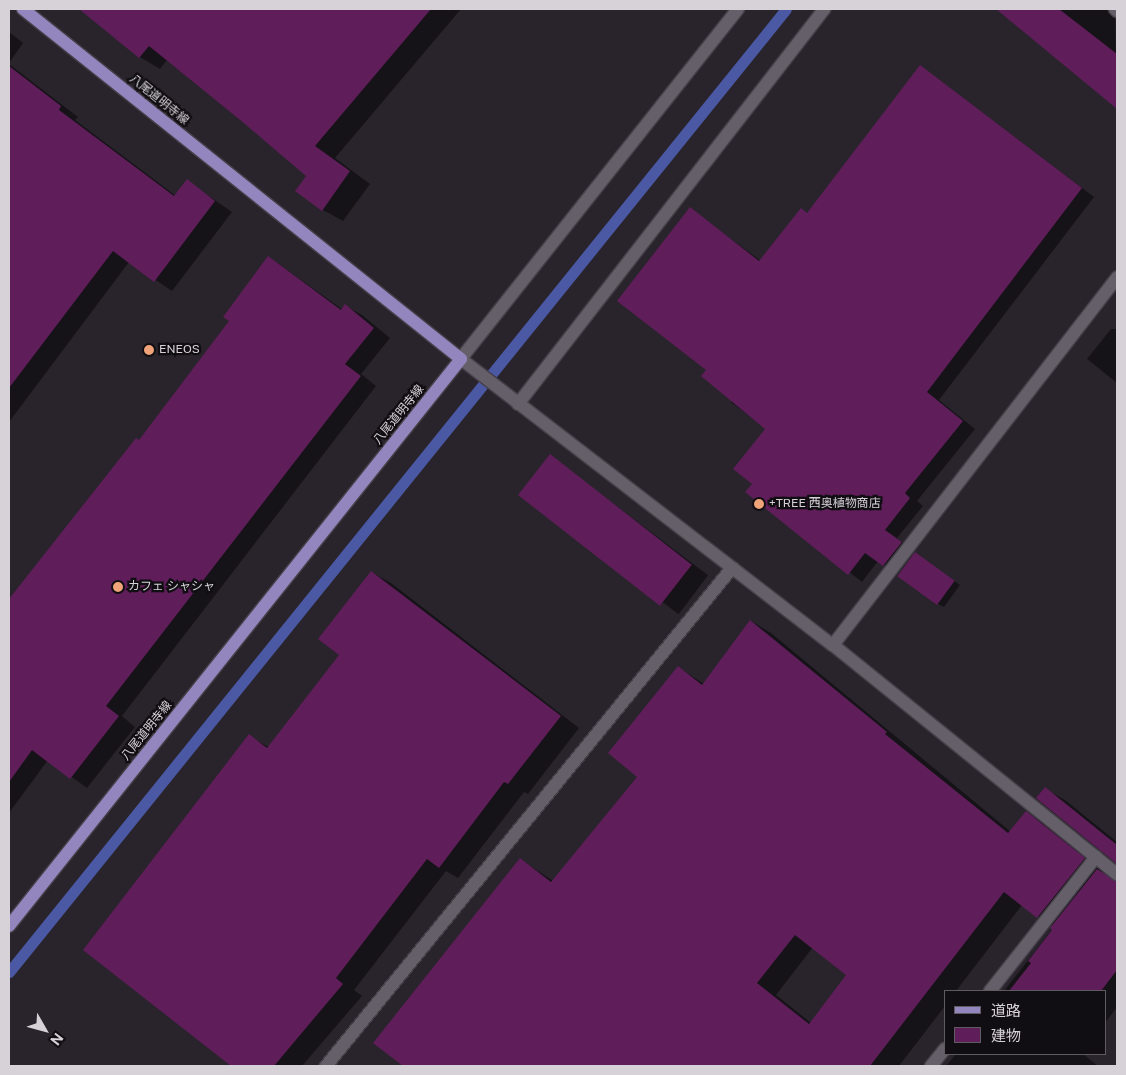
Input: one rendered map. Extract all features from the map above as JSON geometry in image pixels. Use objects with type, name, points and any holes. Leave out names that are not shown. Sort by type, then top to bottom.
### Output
[{"type":"main road","name":"八尾道明寺線","points":[[9,926],[461,359],[23,9]]},
{"type":"street","points":[[738,9],[461,359],[833,645],[1117,874]]},
{"type":"street","points":[[518,404],[824,9]]},
{"type":"street","points":[[833,645],[1117,277]]},
{"type":"street","points":[[326,1066],[732,568]]},
{"type":"street","points":[[991,990],[1096,857]]},
{"type":"street","points":[[931,1066],[944,1049]]},
{"type":"building","points":[[79,9],[431,9],[315,146],[350,171],[322,211],[295,191],[306,176],[245,124],[149,46],[139,58]]},
{"type":"building","points":[[996,9],[1059,9],[1117,54],[1117,109]]},
{"type":"building","points":[[920,65],[1082,188],[927,392],[963,421],[905,493],[910,498],[885,530],[902,542],[883,566],[865,553],[848,575],[745,492],[752,484],[733,469],[765,429],[701,376],[706,370],[617,301],[690,207],[759,261],[801,208],[807,213]]},
{"type":"building","points":[[9,66],[61,106],[59,110],[174,196],[187,179],[215,201],[154,282],[113,251],[9,388]]},
{"type":"building","points":[[268,256],[341,310],[345,304],[374,328],[345,364],[361,376],[106,706],[119,716],[70,779],[32,750],[9,782],[9,599],[136,438],[139,440],[229,321],[223,317]]},
{"type":"building","points":[[550,454],[692,565],[660,606],[518,495]]},
{"type":"building","points":[[915,552],[955,581],[937,605],[897,576]]},
{"type":"building","points":[[371,571],[561,716],[508,784],[504,782],[439,868],[427,859],[336,978],[343,984],[274,1066],[231,1066],[83,950],[249,734],[267,748],[339,655],[318,639]]},
{"type":"building","points":[[750,620],[887,732],[885,734],[1008,833],[1026,811],[1085,858],[1037,918],[1004,892],[870,1066],[403,1066],[373,1043],[520,858],[551,882],[637,777],[608,753],[678,666],[702,685]],"holes":[[[795,935],[846,975],[809,1024],[757,983]]]},
{"type":"building","points":[[1045,787],[1117,845],[1117,864],[1036,798]]},
{"type":"building","points":[[1097,869],[1117,882],[1117,970],[1102,990],[1010,990],[1031,963],[1028,961],[1052,930],[1050,928]]},
{"type":"waterway","points":[[9,972],[786,9]]},
{"type":"place","name":"ENEOS","points":[[149,350]]},
{"type":"place","name":"+TREE 西奥植物商店","points":[[759,504]]},
{"type":"place","name":"カフェ シャシャ","points":[[118,587]]}]
